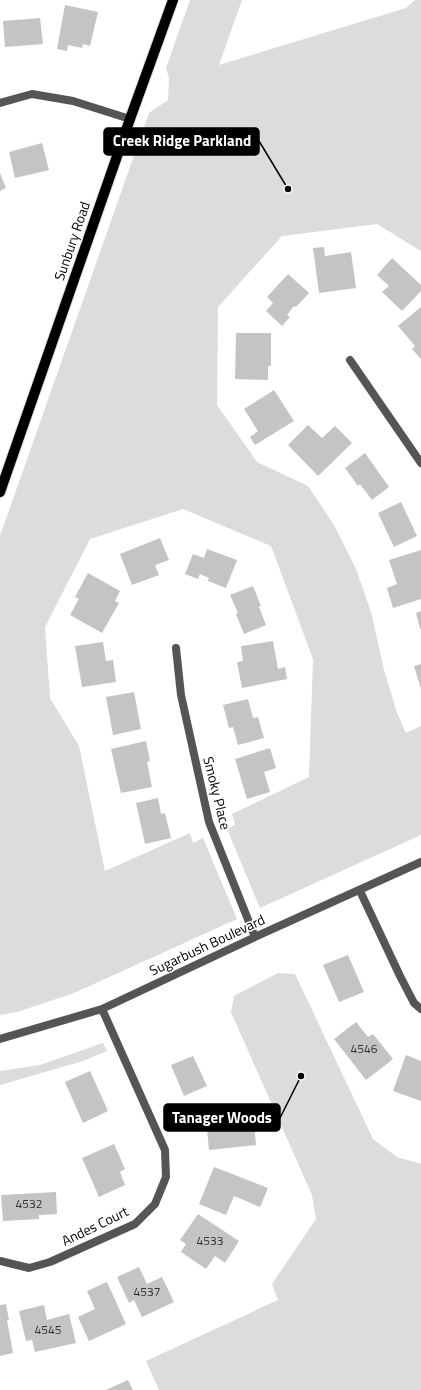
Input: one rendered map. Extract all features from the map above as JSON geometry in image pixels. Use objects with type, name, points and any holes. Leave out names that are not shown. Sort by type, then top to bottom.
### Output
[{"type":"main road","name":"Sunbury Road","points":[[0,492],[173,0]]},
{"type":"street","points":[[0,103],[32,94],[73,101],[130,119]]},
{"type":"street","points":[[350,360],[421,463]]},
{"type":"street","name":"Smoky Place","points":[[176,648],[181,695],[209,822],[255,937]]},
{"type":"street","name":"Sugarbush Boulevard","points":[[0,1039],[102,1009],[255,937],[360,891],[421,862]]},
{"type":"street","points":[[360,891],[400,976],[414,1003],[421,1009]]},
{"type":"street","name":"Andes Court","points":[[0,1261],[29,1268],[50,1262],[135,1224],[155,1204],[166,1177],[165,1150],[102,1009]]},
{"type":"shaded area","points":[[190,0],[242,0],[219,65],[406,8],[415,0],[421,0],[421,251],[377,224],[282,236],[218,307],[217,405],[257,462],[308,486],[334,525],[356,569],[371,612],[384,670],[397,713],[406,733],[421,726],[421,835],[260,908],[227,829],[235,825],[232,814],[309,777],[313,659],[271,546],[183,509],[90,539],[45,627],[50,698],[79,746],[105,871],[190,833],[193,843],[203,838],[237,919],[74,993],[17,1012],[0,1015],[0,536],[149,113],[168,100],[169,78],[166,68]]},
{"type":"shaded area","points":[[278,973],[295,974],[373,1139],[397,1157],[421,1164],[421,1390],[159,1390],[146,1361],[278,1300],[272,1284],[316,1219],[312,1195],[231,1012],[234,996]]},
{"type":"shaded area","points":[[103,1043],[107,1051],[83,1061],[0,1085],[0,1071],[40,1065]]},
{"type":"building","points":[[65,5],[98,12],[90,46],[83,44],[82,48],[68,45],[67,51],[57,49]]},
{"type":"building","points":[[40,18],[43,44],[5,47],[3,21]]},
{"type":"building","points":[[42,143],[49,170],[15,178],[9,152]]},
{"type":"building","points":[[0,173],[6,188],[0,191]]},
{"type":"building","points":[[324,247],[325,256],[351,252],[356,288],[319,293],[313,248]]},
{"type":"building","points":[[392,258],[421,285],[421,291],[402,311],[382,292],[389,286],[377,275]]},
{"type":"building","points":[[288,274],[309,293],[296,307],[294,306],[287,315],[290,317],[282,326],[266,311],[273,303],[267,297]]},
{"type":"building","points":[[421,307],[421,359],[412,349],[415,346],[398,326]]},
{"type":"building","points":[[236,333],[271,333],[271,366],[268,366],[268,380],[235,379]]},
{"type":"building","points":[[274,390],[294,421],[255,445],[250,437],[258,431],[244,409]]},
{"type":"building","points":[[308,425],[322,438],[335,426],[352,443],[318,476],[288,445]]},
{"type":"building","points":[[365,453],[389,487],[372,500],[360,484],[358,486],[345,468]]},
{"type":"building","points":[[401,502],[417,536],[394,547],[378,513]]},
{"type":"building","points":[[160,538],[169,560],[155,565],[159,575],[132,585],[120,554]]},
{"type":"building","points":[[207,549],[237,560],[226,588],[208,581],[209,578],[200,574],[198,579],[185,574],[193,554],[204,558]]},
{"type":"building","points":[[421,550],[421,599],[393,608],[387,588],[397,584],[389,560]]},
{"type":"building","points":[[88,573],[120,591],[115,601],[119,603],[102,633],[70,615],[79,599],[75,597]]},
{"type":"building","points":[[253,586],[261,606],[259,607],[266,625],[244,634],[236,614],[238,613],[230,595]]},
{"type":"building","points":[[421,611],[421,629],[420,629],[416,613]]},
{"type":"building","points":[[273,641],[278,669],[285,667],[287,679],[242,688],[237,662],[243,661],[241,646]]},
{"type":"building","points":[[103,642],[106,661],[113,660],[116,682],[82,687],[75,646]]},
{"type":"building","points":[[421,664],[421,689],[414,666]]},
{"type":"building","points":[[134,692],[141,729],[113,735],[106,697]]},
{"type":"building","points":[[248,699],[253,718],[258,717],[264,738],[238,745],[233,727],[229,728],[223,705]]},
{"type":"building","points":[[146,741],[150,761],[147,762],[152,787],[121,793],[111,749]]},
{"type":"building","points":[[270,748],[276,768],[264,772],[270,792],[247,799],[235,759]]},
{"type":"building","points":[[158,798],[161,814],[165,813],[171,838],[145,844],[136,803]]},
{"type":"building","points":[[348,955],[364,992],[339,1002],[323,965]]},
{"type":"building","points":[[356,1022],[368,1037],[373,1034],[393,1059],[366,1080],[334,1039]]},
{"type":"building","points":[[406,1055],[421,1061],[421,1101],[393,1091]]},
{"type":"building","points":[[193,1056],[207,1086],[184,1096],[171,1065]]},
{"type":"building","points":[[90,1071],[108,1111],[83,1123],[65,1082]]},
{"type":"building","points":[[231,1109],[232,1114],[253,1111],[256,1145],[209,1150],[207,1128],[225,1126],[224,1110]]},
{"type":"building","points":[[114,1144],[125,1169],[120,1172],[125,1185],[99,1197],[82,1158]]},
{"type":"building","points":[[214,1167],[268,1188],[260,1207],[234,1196],[226,1215],[199,1204]]},
{"type":"building","points":[[56,1192],[57,1214],[39,1215],[39,1219],[3,1221],[1,1195]]},
{"type":"building","points":[[198,1214],[239,1241],[225,1263],[215,1256],[206,1269],[181,1252],[186,1244],[180,1240]]},
{"type":"building","points":[[139,1267],[147,1284],[162,1277],[174,1302],[142,1317],[134,1300],[129,1303],[117,1277]]},
{"type":"building","points":[[107,1282],[126,1324],[89,1341],[78,1317],[95,1309],[87,1291]]},
{"type":"building","points":[[6,1304],[9,1320],[7,1320],[13,1353],[0,1356],[0,1305]]},
{"type":"building","points":[[44,1305],[47,1320],[69,1314],[76,1343],[35,1352],[32,1340],[26,1341],[19,1311]]},
{"type":"building","points":[[128,1380],[133,1390],[106,1390]]},
{"type":"place","name":"Creek Ridge Parkland","points":[[288,189]]},
{"type":"place","name":"Tanager Woods","points":[[301,1076]]}]
